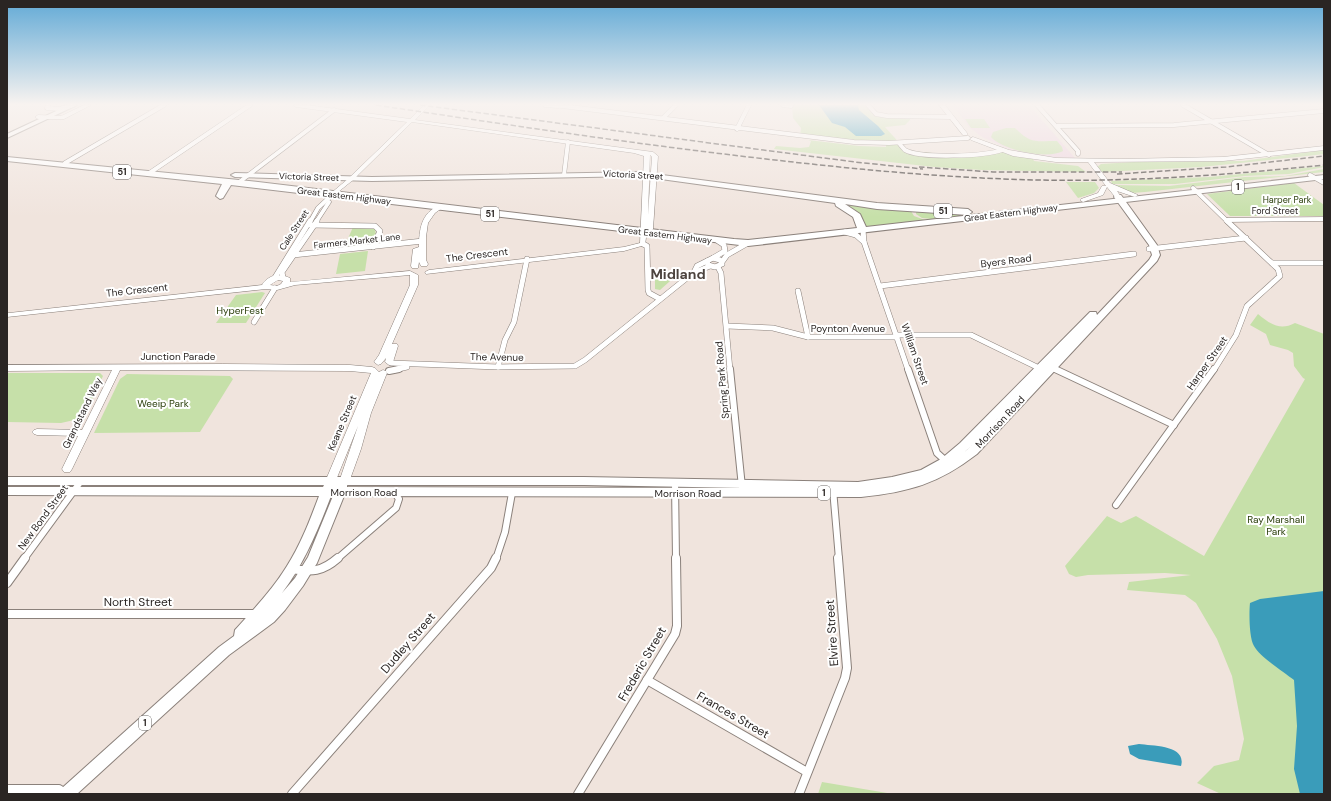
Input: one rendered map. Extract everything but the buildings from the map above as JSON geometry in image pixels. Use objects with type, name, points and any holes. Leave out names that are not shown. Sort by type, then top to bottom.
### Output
[{"type":"highway","name":"51","points":[[7,156],[226,182],[244,182]]},
{"type":"highway","name":"51","points":[[7,159],[150,173]]},
{"type":"highway","name":"Victoria Street","points":[[150,173],[244,182],[649,172],[806,196],[912,209],[996,211],[1083,200],[1118,201]]},
{"type":"highway","name":"Great Eastern Highway","points":[[244,182],[439,208],[718,241],[748,243],[1118,201],[1132,203],[1146,198],[1195,190],[1312,176],[1324,173]]},
{"type":"highway","name":"Great Eastern Highway","points":[[1312,176],[1324,177]]},
{"type":"highway","points":[[220,196],[227,185],[226,182]]},
{"type":"highway","name":"Great Eastern Highway","points":[[1118,201],[1135,194],[1195,190]]},
{"type":"highway","points":[[806,196],[839,204],[853,212],[855,224],[852,231]]},
{"type":"highway","points":[[912,209],[918,216],[935,222]]},
{"type":"highway","name":"William Street","points":[[853,212],[860,220],[863,230]]},
{"type":"main road","points":[[1118,201],[1152,249]]},
{"type":"main road","name":"Morrison Road","points":[[342,487],[394,492],[512,493],[676,488],[742,488],[833,489],[861,493],[894,490],[925,482],[950,464],[973,451],[1046,368],[1153,261],[1152,249]]},
{"type":"main road","name":"Morrison Road","points":[[7,481],[81,481],[328,487]]},
{"type":"main road","name":"Morrison Road","points":[[7,492],[342,487],[584,481],[676,488]]},
{"type":"main road","name":"1","points":[[263,616],[270,601],[292,569],[304,545],[328,487]]},
{"type":"main road","name":"1","points":[[66,794],[263,616],[288,598],[307,571],[342,487]]},
{"type":"street","points":[[65,163],[100,142]]},
{"type":"street","points":[[150,173],[195,142]]},
{"type":"street","points":[[244,182],[293,142]]},
{"type":"street","name":"Cale Street","points":[[269,283],[310,225],[334,195],[389,142]]},
{"type":"street","points":[[564,175],[568,142]]},
{"type":"street","points":[[571,142],[650,152],[655,156],[649,172]]},
{"type":"street","points":[[868,142],[905,142]]},
{"type":"street","points":[[983,142],[1005,151],[1037,160],[1067,162],[1219,159],[1269,155],[1324,148]]},
{"type":"street","points":[[1069,142],[1078,154]]},
{"type":"street","points":[[1247,142],[1269,155]]},
{"type":"street","points":[[898,143],[907,151],[944,154],[990,154],[1005,151],[1047,159],[1113,162]]},
{"type":"street","points":[[634,151],[648,156],[649,172],[647,232],[650,242],[645,245],[648,290],[651,295],[660,299],[693,273],[710,266],[720,265],[727,255],[748,243]]},
{"type":"street","points":[[1087,161],[1118,201]]},
{"type":"street","points":[[1094,170],[1096,164],[1120,161]]},
{"type":"street","points":[[1067,162],[1082,165],[1094,170]]},
{"type":"street","points":[[1312,176],[1324,183]]},
{"type":"street","points":[[1105,185],[1135,194]]},
{"type":"street","points":[[1083,200],[1101,194],[1105,185]]},
{"type":"street","name":"Harper Street","points":[[1116,505],[1174,425],[1236,335],[1247,306],[1280,276],[1278,269],[1195,190]]},
{"type":"street","name":"Keane Street","points":[[328,487],[382,367],[390,356],[427,269],[422,260],[419,226],[426,210],[424,206]]},
{"type":"street","name":"Keane Street","points":[[342,487],[356,449],[366,413],[382,367],[383,356],[414,285],[413,271],[424,224],[429,213],[439,208]]},
{"type":"street","name":"Ford Street","points":[[1226,220],[1324,219]]},
{"type":"street","points":[[310,225],[378,227],[379,233],[374,247]]},
{"type":"street","name":"Cale Street","points":[[285,281],[282,272],[310,225]]},
{"type":"street","name":"William Street","points":[[863,230],[864,242],[937,453],[950,464]]},
{"type":"street","points":[[841,232],[856,235],[864,242]]},
{"type":"street","points":[[1152,249],[1246,238]]},
{"type":"street","points":[[693,273],[697,266],[725,251],[724,245],[718,241]]},
{"type":"street","name":"Farmers Market Lane","points":[[293,255],[420,242]]},
{"type":"street","name":"The Crescent","points":[[427,269],[645,245]]},
{"type":"street","name":"Byers Road","points":[[880,286],[1134,254]]},
{"type":"street","points":[[713,258],[719,259],[720,265]]},
{"type":"street","points":[[498,366],[505,340],[514,322],[527,259]]},
{"type":"street","points":[[707,261],[707,264],[710,266]]},
{"type":"street","points":[[1272,263],[1324,263]]},
{"type":"street","name":"Spring Park Road","points":[[720,265],[727,326],[737,456],[742,488]]},
{"type":"street","points":[[413,271],[427,269]]},
{"type":"street","points":[[254,322],[276,288],[285,281],[427,269]]},
{"type":"street","name":"The Crescent","points":[[8,314],[285,281]]},
{"type":"street","points":[[269,283],[276,288]]},
{"type":"street","points":[[798,291],[808,337]]},
{"type":"street","name":"The Avenue","points":[[382,367],[415,365],[570,367],[580,364],[660,299]]},
{"type":"street","name":"Poynton Avenue","points":[[727,326],[773,328],[808,337],[971,335],[1174,425]]},
{"type":"street","name":"Junction Parade","points":[[7,368],[382,367]]},
{"type":"street","name":"Grandstand Way","points":[[67,469],[117,368]]},
{"type":"street","points":[[37,432],[85,432]]},
{"type":"street","name":"New Bond Street","points":[[7,583],[81,481]]},
{"type":"street","name":"Frederic Street","points":[[578,794],[675,634],[677,626],[676,488]]},
{"type":"street","name":"Elvire Street","points":[[799,794],[845,678],[847,668],[833,489]]},
{"type":"street","points":[[292,569],[307,571],[327,568],[334,564],[396,508],[399,499],[394,492]]},
{"type":"street","name":"Dudley Street","points":[[292,794],[491,568],[498,556],[502,544],[512,493]]},
{"type":"street","name":"North Street","points":[[7,614],[263,616]]},
{"type":"street","name":"Frances Street","points":[[648,680],[807,772]]},
{"type":"street","points":[[7,789],[59,788],[66,794]]},
{"type":"shaded area","points":[[994,142],[1061,142],[1075,158],[1040,157],[1009,149]]},
{"type":"green space","points":[[811,142],[886,147],[886,144],[869,142],[899,142],[904,148],[911,151],[944,154],[990,154],[1002,150],[1033,159],[1034,161],[1078,166],[1086,172],[982,170],[934,167],[774,149],[776,146],[800,148],[809,147]]},
{"type":"green space","points":[[998,142],[1058,142],[1063,151],[1056,154],[1037,154],[1015,150]]},
{"type":"green space","points":[[1324,150],[1324,154],[1201,167],[1102,172],[1097,167],[1101,164],[1150,161],[1243,161]]},
{"type":"green space","points":[[1324,166],[1289,174],[1245,176],[1175,184],[1112,184],[1111,181],[1209,177]]},
{"type":"green space","points":[[1324,169],[1324,172],[1145,192],[1131,193],[1113,185],[1169,186],[1245,177],[1285,176]]},
{"type":"green space","points":[[1066,182],[1095,182],[1099,188],[1094,193],[1078,198]]},
{"type":"green space","name":"Harper Park","points":[[1294,183],[1324,205],[1324,216],[1230,216],[1207,194]]},
{"type":"green space","points":[[835,203],[911,211],[914,216],[925,220],[864,229],[863,224]]},
{"type":"green space","points":[[916,211],[974,214],[975,216],[931,219],[922,218],[916,214]]},
{"type":"green space","points":[[353,227],[375,228],[376,235],[369,245],[344,248]]},
{"type":"green space","points":[[368,251],[365,271],[336,274],[340,254]]},
{"type":"green space","points":[[655,273],[678,274],[660,290],[655,289]]},
{"type":"green space","name":"HyperFest","points":[[262,292],[265,293],[246,323],[216,323],[236,295]]},
{"type":"green space","name":"Ray Marshall Park","points":[[1258,314],[1275,325],[1285,326],[1295,323],[1324,334],[1324,794],[1221,794],[1197,783],[1214,766],[1239,760],[1244,739],[1232,676],[1217,639],[1196,603],[1185,595],[1127,590],[1129,582],[1191,575],[1165,573],[1088,575],[1076,577],[1069,574],[1065,566],[1107,516],[1121,523],[1136,516],[1204,556],[1305,379],[1294,366],[1293,353],[1270,345],[1266,334],[1250,325]]},
{"type":"green space","points":[[7,373],[100,373],[103,376],[83,418],[61,423],[7,422]]},
{"type":"green space","name":"Weeip Park","points":[[127,374],[230,376],[233,379],[200,432],[94,433],[120,379]]},
{"type":"green space","points":[[822,782],[893,794],[818,794]]},
{"type":"water","points":[[1324,591],[1324,794],[1300,794],[1294,769],[1297,726],[1294,680],[1267,659],[1254,646],[1250,631],[1250,603],[1260,599]]},
{"type":"water","points":[[1139,744],[1160,746],[1174,750],[1179,754],[1181,766],[1139,759],[1130,754],[1128,746]]},
{"type":"railway","points":[[635,142],[840,167],[1004,179],[1145,179],[1216,175],[1324,165]]},
{"type":"railway","points":[[705,142],[855,162],[923,169]]},
{"type":"railway","points":[[1117,174],[1226,167],[1324,156]]},
{"type":"railway","points":[[919,167],[993,172],[1122,172]]},
{"type":"district","name":"Midland","points":[[678,274]]}]
